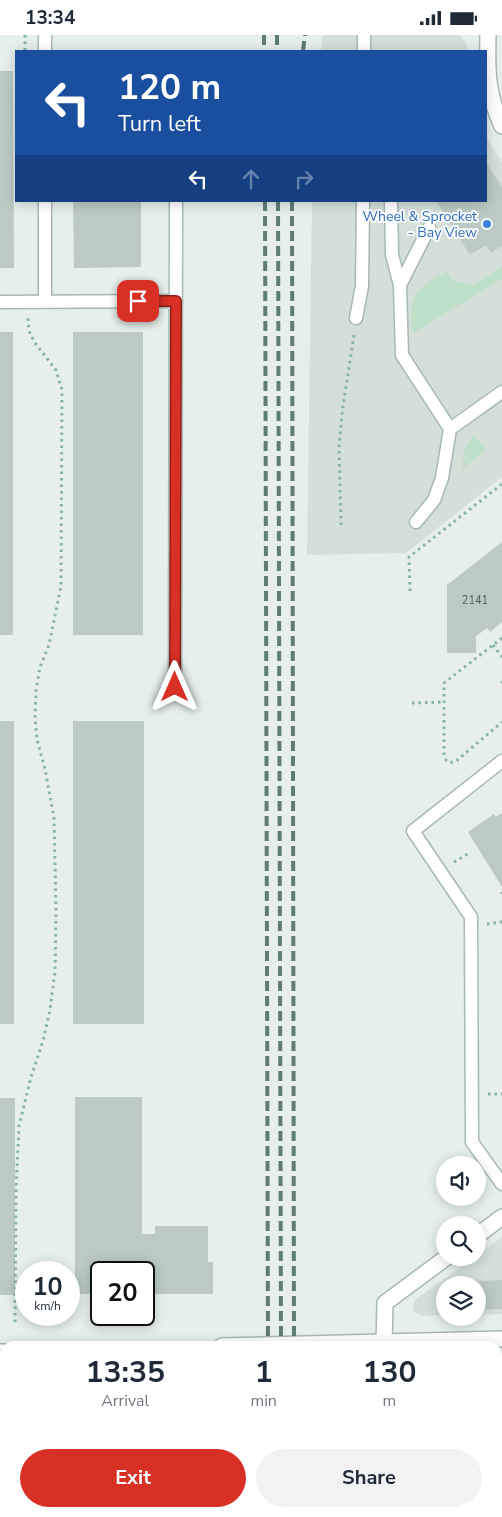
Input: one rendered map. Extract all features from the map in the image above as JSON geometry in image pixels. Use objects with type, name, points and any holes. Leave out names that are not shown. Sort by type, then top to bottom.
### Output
[{"type":"street","points":[[488,35],[490,94],[495,112],[502,126]]},
{"type":"street","points":[[486,1229],[502,1217]]},
{"type":"street","points":[[384,1341],[385,1303],[436,1265]]},
{"type":"street","points":[[455,1341],[502,1339]]},
{"type":"lane","points":[[45,35],[45,50]]},
{"type":"lane","points":[[364,35],[364,50]]},
{"type":"lane","points":[[45,202],[45,301]]},
{"type":"lane","points":[[175,687],[176,202]]},
{"type":"lane","points":[[356,319],[362,286],[363,202]]},
{"type":"lane","points":[[391,202],[392,255],[400,285],[402,355],[450,429],[442,478],[434,500],[416,521]]},
{"type":"lane","points":[[400,285],[429,229]]},
{"type":"lane","points":[[0,302],[176,301]]},
{"type":"lane","points":[[450,429],[502,392]]},
{"type":"lane","points":[[502,761],[413,831],[471,917],[472,1142],[502,1184]]},
{"type":"path","points":[[25,35],[25,50]]},
{"type":"path","points":[[15,1261],[19,1125],[30,1077],[43,1041],[50,1010],[55,971],[54,818],[45,769],[37,740],[35,716],[36,691],[40,667],[50,645],[61,586],[62,390],[56,370],[35,343],[29,331],[28,317]]},
{"type":"path","points":[[341,525],[339,445],[356,319]]},
{"type":"path","points":[[410,591],[409,557],[502,484]]},
{"type":"path","points":[[502,638],[444,683],[444,756],[446,760],[450,763],[455,763],[502,722]]},
{"type":"path","points":[[493,645],[502,657]]},
{"type":"path","points":[[412,703],[444,702]]},
{"type":"shaded area","points":[[323,35],[459,35],[466,43],[468,50],[321,50]]},
{"type":"shaded area","points":[[487,139],[502,163],[502,477],[406,553],[307,555],[312,202],[487,202]]},
{"type":"shaded area","points":[[502,1237],[502,1314],[486,1315],[486,1276],[449,1276],[463,1266],[486,1266],[486,1249]]},
{"type":"shaded area","points":[[436,1285],[436,1315],[422,1316],[416,1313],[413,1310],[413,1304],[416,1299]]},
{"type":"green space","points":[[502,267],[502,279],[413,333],[411,311],[416,295],[421,288],[447,271],[453,281],[473,285]]},
{"type":"green space","points":[[472,437],[475,437],[486,450],[462,469],[465,448]]},
{"type":"building","points":[[0,71],[13,71],[14,268],[0,268]]},
{"type":"building","points":[[487,164],[502,187],[502,246],[491,253],[486,245],[470,255],[437,202],[487,202]]},
{"type":"building","points":[[73,202],[141,202],[141,267],[74,268]]},
{"type":"building","points":[[0,332],[13,332],[13,635],[0,635]]},
{"type":"building","points":[[73,332],[143,332],[143,635],[73,635]]},
{"type":"building","points":[[502,542],[502,622],[490,632],[487,628],[476,636],[476,653],[447,653],[447,585]]},
{"type":"building","points":[[0,721],[14,721],[14,1024],[0,1024]]},
{"type":"building","points":[[73,721],[144,721],[144,1024],[73,1024]]},
{"type":"building","points":[[502,813],[502,887],[468,832],[494,814],[496,817]]},
{"type":"building","points":[[75,1097],[142,1097],[142,1234],[155,1234],[155,1226],[208,1226],[208,1262],[213,1262],[213,1294],[155,1294],[155,1261],[90,1261],[90,1294],[80,1294],[80,1261],[75,1261]]},
{"type":"building","points":[[0,1098],[15,1098],[15,1295],[0,1295]]},
{"type":"building","points":[[502,1280],[502,1309],[486,1310],[486,1281]]},
{"type":"railway","points":[[264,35],[264,50]]},
{"type":"railway","points":[[277,35],[277,50]]},
{"type":"railway","points":[[303,50],[305,35]]},
{"type":"railway","points":[[265,202],[268,1341]]},
{"type":"railway","points":[[278,202],[281,1341]]},
{"type":"railway","points":[[292,202],[294,1341]]},
{"type":"place","name":"Wheel & Sprocket - Bay View","points":[[487,224]]},
{"type":"route","points":[[138,301],[176,301],[175,687]]}]
